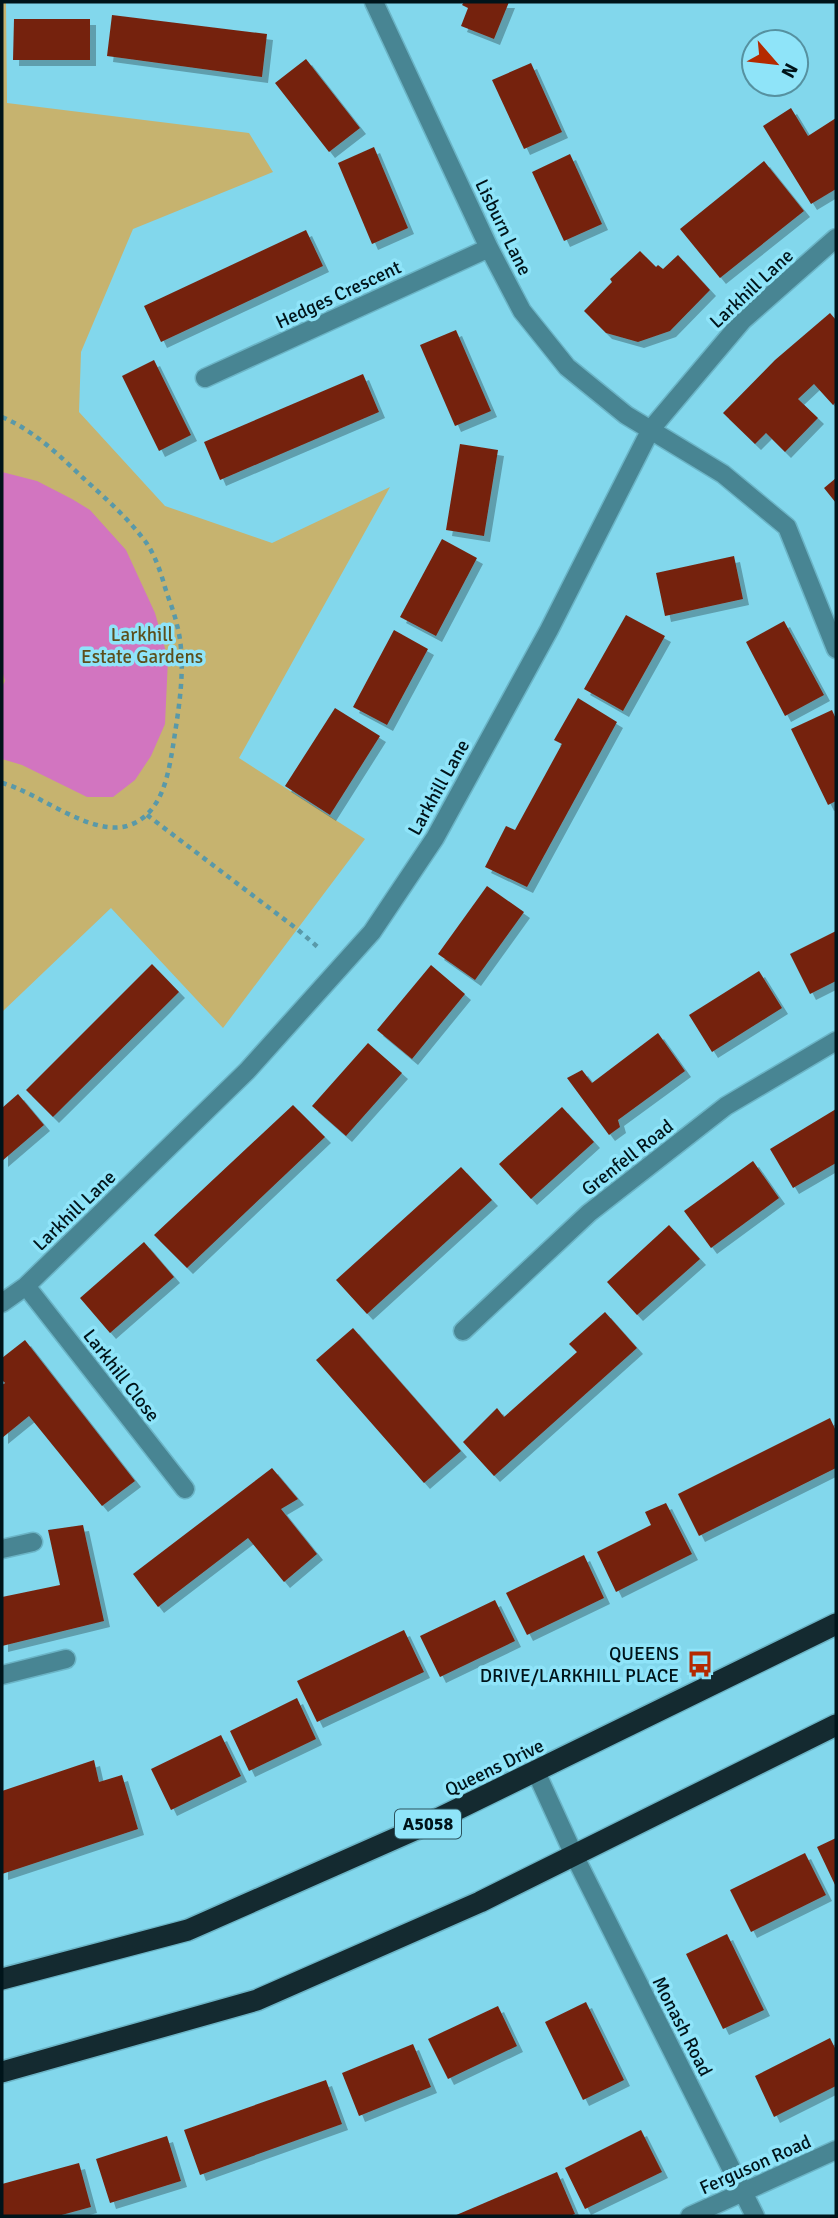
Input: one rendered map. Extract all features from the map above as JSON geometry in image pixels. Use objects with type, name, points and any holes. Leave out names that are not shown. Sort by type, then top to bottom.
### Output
[{"type":"highway","name":"Queens Drive","points":[[2,1979],[188,1930],[419,1828],[836,1624]]},
{"type":"highway","points":[[2,2072],[257,2000],[480,1902],[836,1726]]},
{"type":"street","name":"Lisburn Lane","points":[[374,2],[489,248],[522,311],[567,367],[626,415],[723,474],[787,527],[836,649]]},
{"type":"street","name":"Larkhill Lane","points":[[2,1303],[26,1286],[247,1070],[372,932],[435,838],[548,630],[650,429],[743,320],[836,238]]},
{"type":"street","name":"Hedges Crescent","points":[[205,378],[489,248]]},
{"type":"street","name":"Grenfell Road","points":[[463,1331],[589,1213],[726,1106],[836,1041]]},
{"type":"street","name":"Larkhill Close","points":[[26,1286],[185,1489]]},
{"type":"street","points":[[2,1549],[33,1542]]},
{"type":"street","points":[[2,1675],[66,1659]]},
{"type":"street","name":"Monash Road","points":[[536,1772],[573,1855],[755,2216]]},
{"type":"street","name":"Ferguson Road","points":[[690,2216],[836,2150]]},
{"type":"path","points":[[2,417],[40,439],[101,494],[147,543],[178,626],[181,660],[179,707],[171,760],[160,798],[147,814],[129,825],[105,827],[2,783]]},
{"type":"path","points":[[147,814],[297,929],[340,967]]},
{"type":"green space","name":"Larkhill Estate Gardens","points":[[2,2],[6,2],[7,103],[249,133],[273,172],[133,229],[81,352],[79,412],[165,506],[272,543],[390,487],[239,758],[365,839],[223,1028],[111,908],[2,1012]]},
{"type":"shaded area","points":[[2,472],[37,481],[90,510],[126,550],[155,613],[168,659],[165,724],[151,756],[135,780],[113,797],[87,797],[22,765],[2,759],[2,687],[5,681],[2,670]]},
{"type":"building","points":[[464,2],[509,2],[494,39],[461,26],[468,8],[462,5]]},
{"type":"building","points":[[112,15],[267,34],[262,77],[107,56]]},
{"type":"building","points":[[14,19],[90,19],[90,60],[13,60]]},
{"type":"building","points":[[306,59],[360,128],[329,152],[275,83]]},
{"type":"building","points":[[531,63],[562,132],[524,149],[492,80]]},
{"type":"building","points":[[791,108],[808,136],[836,118],[836,189],[811,204],[763,126]]},
{"type":"building","points":[[374,147],[408,228],[372,244],[338,163]]},
{"type":"building","points":[[570,154],[602,224],[564,241],[532,172]]},
{"type":"building","points":[[764,161],[804,211],[720,278],[680,229]]},
{"type":"building","points":[[306,230],[323,266],[161,342],[144,306]]},
{"type":"building","points":[[640,251],[656,267],[658,265],[663,269],[678,255],[710,290],[670,331],[638,342],[606,333],[584,311],[612,282],[610,279]]},
{"type":"building","points":[[830,313],[836,320],[836,402],[833,405],[814,384],[798,399],[818,418],[785,452],[766,433],[755,444],[723,413],[775,360]]},
{"type":"building","points":[[456,330],[491,411],[455,426],[420,345]]},
{"type":"building","points":[[154,360],[191,435],[159,451],[122,376]]},
{"type":"building","points":[[363,374],[379,412],[220,480],[204,442]]},
{"type":"building","points":[[460,444],[498,450],[484,536],[446,530]]},
{"type":"building","points":[[836,478],[836,503],[824,488]]},
{"type":"building","points":[[442,539],[477,558],[436,636],[400,617]]},
{"type":"building","points":[[734,556],[743,599],[665,616],[656,573]]},
{"type":"building","points":[[626,615],[665,636],[623,711],[584,689]]},
{"type":"building","points":[[784,621],[824,695],[785,716],[746,642]]},
{"type":"building","points":[[394,630],[428,649],[387,725],[353,707]]},
{"type":"building","points":[[578,698],[617,722],[527,887],[485,867],[506,826],[515,830],[562,744],[554,740]]},
{"type":"building","points":[[335,708],[380,736],[330,815],[285,786]]},
{"type":"building","points":[[832,710],[836,719],[836,801],[828,805],[791,729]]},
{"type":"building","points":[[487,886],[524,912],[475,980],[438,954]]},
{"type":"building","points":[[836,931],[836,981],[810,994],[790,954]]},
{"type":"building","points":[[152,964],[179,992],[53,1117],[26,1090]]},
{"type":"building","points":[[431,965],[465,994],[412,1059],[377,1030]]},
{"type":"building","points":[[759,971],[782,1008],[712,1052],[689,1015]]},
{"type":"building","points":[[658,1033],[685,1071],[618,1120],[620,1127],[609,1135],[567,1078],[582,1070],[592,1083]]},
{"type":"building","points":[[368,1043],[402,1073],[346,1136],[312,1106]]},
{"type":"building","points":[[18,1094],[44,1125],[2,1161],[2,1108]]},
{"type":"building","points":[[293,1105],[325,1137],[187,1268],[154,1235]]},
{"type":"building","points":[[562,1107],[594,1142],[531,1199],[499,1164]]},
{"type":"building","points":[[836,1109],[836,1163],[793,1188],[770,1149]]},
{"type":"building","points":[[753,1161],[779,1198],[711,1248],[684,1211]]},
{"type":"building","points":[[461,1167],[492,1200],[367,1314],[336,1280]]},
{"type":"building","points":[[669,1225],[700,1259],[637,1315],[607,1282]]},
{"type":"building","points":[[144,1242],[174,1277],[110,1333],[80,1298]]},
{"type":"building","points":[[605,1312],[637,1348],[494,1476],[463,1442],[497,1408],[504,1417],[577,1352],[569,1344]]},
{"type":"building","points":[[353,1328],[461,1451],[424,1483],[316,1360]]},
{"type":"building","points":[[25,1340],[135,1481],[102,1506],[29,1416],[2,1438],[2,1385],[5,1383],[2,1380],[2,1358]]},
{"type":"building","points":[[830,1418],[836,1431],[836,1468],[699,1536],[678,1494]]},
{"type":"building","points":[[272,1468],[298,1499],[281,1509],[317,1554],[284,1582],[248,1538],[158,1607],[133,1574]]},
{"type":"building","points":[[666,1503],[692,1554],[616,1592],[597,1552],[651,1525],[645,1512]]},
{"type":"building","points":[[83,1525],[104,1621],[2,1646],[2,1597],[60,1585],[48,1530]]},
{"type":"building","points":[[584,1555],[604,1598],[527,1635],[506,1593]]},
{"type":"building","points":[[495,1600],[515,1641],[440,1677],[420,1636]]},
{"type":"building","points":[[404,1630],[424,1672],[317,1722],[297,1681]]},
{"type":"building","points":[[297,1698],[316,1739],[249,1771],[230,1731]]},
{"type":"building","points":[[221,1735],[241,1776],[171,1810],[151,1769]]},
{"type":"building","points":[[94,1760],[99,1782],[122,1775],[138,1829],[2,1874],[2,1791]]},
{"type":"building","points":[[836,1838],[836,1887],[817,1847]]},
{"type":"building","points":[[805,1853],[826,1895],[751,1932],[730,1890]]},
{"type":"building","points":[[727,1934],[764,2010],[723,2029],[686,1954]]},
{"type":"building","points":[[586,2002],[624,2080],[583,2100],[545,2022]]},
{"type":"building","points":[[498,2006],[517,2046],[448,2079],[428,2039]]},
{"type":"building","points":[[830,2038],[836,2050],[836,2086],[774,2117],[755,2076]]},
{"type":"building","points":[[413,2044],[431,2087],[359,2116],[342,2073]]},
{"type":"building","points":[[326,2080],[342,2124],[200,2175],[184,2130]]},
{"type":"building","points":[[641,2130],[662,2172],[585,2209],[565,2168]]},
{"type":"building","points":[[167,2136],[181,2181],[110,2203],[96,2159]]},
{"type":"building","points":[[79,2163],[91,2207],[58,2216],[2,2216],[2,2184]]},
{"type":"building","points":[[557,2172],[575,2214],[454,2216]]},
{"type":"place","name":"QUEENS DRIVE/LARKHILL PLACE","points":[[700,1664]]}]
